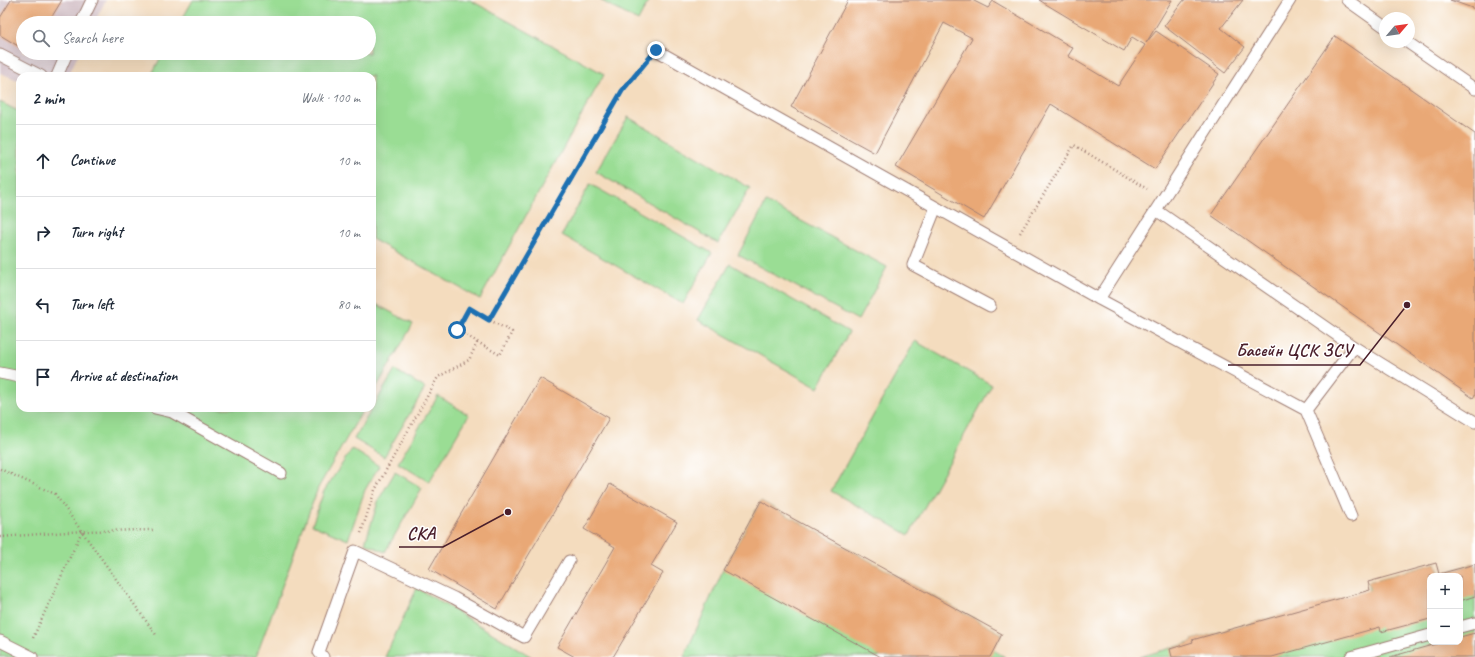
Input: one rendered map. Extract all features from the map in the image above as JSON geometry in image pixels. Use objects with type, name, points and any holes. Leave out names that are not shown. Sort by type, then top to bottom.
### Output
[{"type":"lane","points":[[84,16],[92,0]]},
{"type":"lane","points":[[1099,299],[1290,0]]},
{"type":"lane","points":[[1346,0],[1379,23]]},
{"type":"lane","points":[[1415,48],[1475,89]]},
{"type":"lane","points":[[656,50],[1099,299],[1306,410],[1350,516]]},
{"type":"lane","points":[[0,55],[33,72]]},
{"type":"lane","points":[[59,72],[64,60]]},
{"type":"lane","points":[[936,207],[913,265],[990,306]]},
{"type":"lane","points":[[1156,210],[1354,346],[1475,422]]},
{"type":"lane","points":[[1306,410],[1354,346]]},
{"type":"lane","points":[[0,373],[16,377]]},
{"type":"lane","points":[[172,412],[281,472]]},
{"type":"lane","points":[[323,657],[319,652],[355,551],[454,598],[524,637],[569,561]]},
{"type":"lane","points":[[1463,626],[1475,623]]},
{"type":"lane","points":[[1350,657],[1427,636]]},
{"type":"lane","points":[[0,640],[29,655]]},
{"type":"path","points":[[489,320],[622,91],[656,50]]},
{"type":"path","points":[[1010,249],[1074,145],[1163,199]]},
{"type":"path","points":[[469,308],[512,332],[500,355],[478,341],[457,330],[469,308]]},
{"type":"path","points":[[355,551],[375,490],[438,377],[469,360],[478,341]]},
{"type":"path","points":[[0,469],[55,494],[157,636]]},
{"type":"path","points":[[0,538],[82,531],[155,530]]},
{"type":"path","points":[[29,655],[82,531]]},
{"type":"shaded area","points":[[0,0],[106,0],[98,16],[16,16],[16,60],[76,60],[70,72],[16,72],[16,79],[0,73]]},
{"type":"green space","points":[[193,0],[470,0],[604,74],[480,299],[376,241],[376,72],[153,72],[159,60],[376,60],[376,16],[184,16]]},
{"type":"green space","points":[[600,0],[649,0],[638,21]]},
{"type":"green space","points":[[0,102],[16,110],[16,412],[362,412],[318,488],[256,657],[0,657]]},
{"type":"green space","points":[[628,117],[750,188],[718,243],[596,172]]},
{"type":"green space","points":[[590,184],[712,253],[683,304],[562,235]]},
{"type":"green space","points":[[766,202],[887,267],[858,320],[738,255]]},
{"type":"green space","points":[[730,264],[849,332],[818,388],[698,320]]},
{"type":"green space","points":[[376,304],[413,324],[376,388]]},
{"type":"green space","points":[[915,341],[992,385],[909,535],[831,491]]},
{"type":"green space","points":[[395,370],[425,388],[384,457],[354,439],[370,412],[376,412],[376,402]]},
{"type":"green space","points":[[438,396],[469,415],[429,482],[398,463]]},
{"type":"green space","points":[[352,449],[379,466],[365,490],[348,540],[312,525],[324,491]]},
{"type":"green space","points":[[395,472],[422,488],[385,552],[365,543],[379,499]]},
{"type":"green space","points":[[761,501],[1002,634],[993,650],[1005,657],[684,657],[723,570]]},
{"type":"green space","points":[[1436,563],[1439,573],[1427,573],[1427,645],[1463,645],[1463,573],[1443,573],[1475,564],[1475,657],[1139,657],[1193,642],[1192,640],[1369,591],[1368,582]]},
{"type":"green space","points":[[417,588],[532,657],[385,657]]},
{"type":"building","points":[[11,0],[62,0],[52,16],[16,16],[16,45],[0,35],[0,18]]},
{"type":"building","points":[[848,0],[972,0],[988,8],[993,1],[1073,48],[1068,56],[1118,86],[1145,45],[1132,37],[1124,51],[1039,0],[1172,0],[1146,43],[1156,31],[1219,74],[1155,169],[1051,104],[984,219],[896,167],[972,38],[944,23],[875,153],[791,107]]},
{"type":"building","points":[[1184,0],[1243,0],[1221,28],[1245,47],[1225,73],[1164,26]]},
{"type":"building","points":[[1450,0],[1475,0],[1475,9]]},
{"type":"building","points":[[1335,36],[1475,134],[1475,395],[1473,398],[1211,215]]},
{"type":"building","points":[[540,378],[609,418],[497,609],[429,569]]},
{"type":"building","points":[[610,484],[677,522],[651,566],[663,573],[613,657],[575,657],[557,647],[615,547],[584,529]]},
{"type":"building","points":[[761,501],[1002,634],[990,657],[881,657],[723,570]]},
{"type":"building","points":[[1436,563],[1439,573],[1427,573],[1427,620],[1381,632],[1380,627],[1272,657],[1172,657],[1170,649],[1193,642],[1192,640],[1370,590],[1368,582]]},
{"type":"building","points":[[1475,564],[1475,596],[1463,600],[1463,573],[1443,573]]},
{"type":"building","points":[[1475,633],[1475,657],[1390,657],[1432,645],[1463,645],[1463,636]]},
{"type":"place","name":"Басейн ЦСК ЗСУ","points":[[1407,305]]},
{"type":"place","name":"СКА","points":[[508,512]]},
{"type":"route","points":[[457,330],[469,308],[489,320],[622,91],[656,50]]}]
